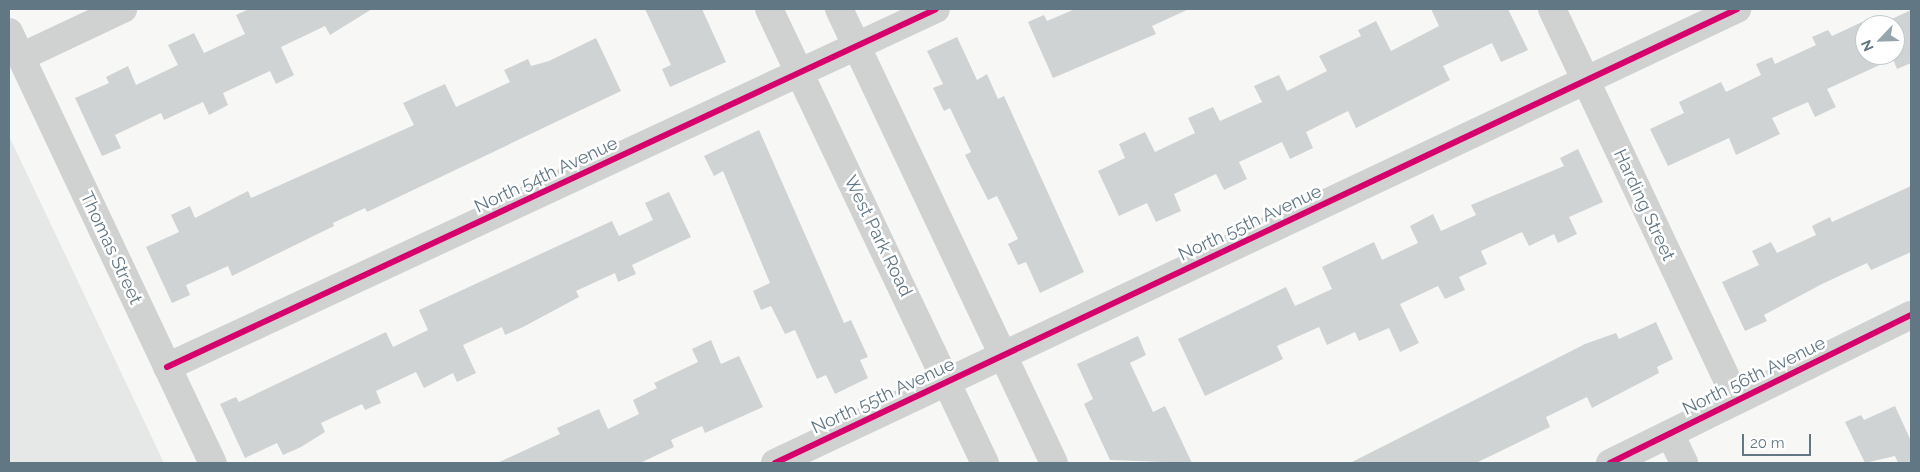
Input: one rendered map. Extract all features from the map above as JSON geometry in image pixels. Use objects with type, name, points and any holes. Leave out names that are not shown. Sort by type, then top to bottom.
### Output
[{"type":"street","points":[[21,57],[123,9]]},
{"type":"street","name":"West Park Road","points":[[769,9],[985,463]]},
{"type":"street","points":[[839,9],[1054,463]]},
{"type":"street","name":"North 54th Avenue","points":[[167,368],[936,9]]},
{"type":"street","name":"Harding Street","points":[[1552,9],[1737,400]]},
{"type":"street","name":"North 55th Avenue","points":[[775,463],[1586,82],[1737,9]]},
{"type":"street","name":"Thomas Street","points":[[9,32],[213,463]]},
{"type":"street","name":"North 56th Avenue","points":[[1610,463],[1911,315]]},
{"type":"street","points":[[1670,434],[1684,463]]},
{"type":"shaded area","points":[[9,136],[164,463],[9,463]]},
{"type":"building","points":[[249,9],[372,9],[330,35],[325,26],[281,47],[294,75],[276,84],[270,71],[223,93],[228,105],[209,115],[203,102],[164,120],[161,113],[115,135],[121,148],[102,156],[75,98],[109,83],[106,77],[128,66],[136,85],[178,65],[168,45],[194,33],[204,53],[245,34],[236,15]]},
{"type":"building","points":[[645,9],[702,9],[726,62],[670,87],[662,69],[671,65]]},
{"type":"building","points":[[1075,9],[1189,9],[1152,26],[1156,34],[1053,78],[1028,22],[1044,15],[1047,21]]},
{"type":"building","points":[[1431,9],[1508,9],[1528,50],[1501,62],[1492,43],[1443,66],[1450,80],[1356,128],[1348,111],[1306,132],[1313,148],[1290,159],[1282,142],[1239,162],[1247,179],[1224,190],[1216,174],[1174,194],[1181,211],[1156,222],[1147,203],[1119,216],[1098,171],[1125,158],[1119,144],[1145,132],[1155,152],[1195,133],[1188,118],[1213,107],[1220,121],[1262,102],[1254,86],[1279,75],[1287,91],[1327,71],[1319,56],[1361,36],[1358,30],[1376,21],[1391,51],[1439,26]]},
{"type":"building","points":[[1911,10],[1911,63],[1897,69],[1895,65],[1905,65],[1905,15],[1900,15]]},
{"type":"building","points":[[1855,25],[1855,65],[1880,65],[1827,89],[1836,107],[1815,117],[1808,102],[1772,118],[1780,134],[1736,155],[1729,138],[1668,166],[1650,129],[1684,113],[1679,102],[1721,82],[1726,92],[1761,75],[1756,64],[1772,57],[1775,64],[1816,45],[1812,37],[1828,30],[1832,36]]},
{"type":"building","points":[[957,37],[977,80],[987,74],[998,99],[1004,96],[1084,272],[1040,293],[1026,262],[1018,265],[1008,244],[1018,239],[997,196],[988,200],[965,155],[971,152],[950,108],[944,111],[933,88],[943,84],[927,51]]},
{"type":"building","points":[[596,38],[621,91],[367,212],[365,208],[333,223],[334,226],[232,276],[228,266],[186,285],[190,295],[172,303],[146,247],[179,232],[171,215],[190,206],[195,218],[248,191],[251,198],[414,125],[403,103],[445,84],[456,107],[510,82],[504,70],[528,59],[531,66],[549,61]]},
{"type":"building","points":[[759,130],[844,323],[851,320],[868,357],[860,360],[868,378],[835,394],[826,375],[817,379],[795,330],[785,334],[771,306],[761,310],[753,291],[770,283],[723,171],[714,176],[704,156]]},
{"type":"building","points":[[1578,149],[1603,202],[1569,217],[1577,234],[1558,243],[1554,234],[1529,246],[1522,232],[1481,251],[1487,264],[1459,277],[1465,290],[1445,299],[1438,286],[1400,304],[1419,343],[1400,352],[1389,328],[1359,341],[1355,332],[1327,345],[1319,327],[1277,346],[1283,359],[1205,396],[1178,339],[1286,287],[1295,306],[1332,289],[1322,267],[1374,242],[1382,260],[1418,243],[1410,226],[1433,214],[1441,231],[1476,215],[1471,205],[1564,166],[1560,158]]},
{"type":"building","points":[[1911,186],[1911,252],[1871,270],[1867,263],[1822,284],[1764,315],[1767,321],[1745,331],[1722,282],[1759,265],[1752,251],[1771,242],[1777,253],[1816,235],[1812,226],[1830,217],[1832,222]]},
{"type":"building","points":[[669,192],[691,237],[632,265],[636,274],[618,282],[615,273],[576,291],[579,297],[523,327],[505,335],[502,327],[463,345],[476,373],[457,382],[453,373],[424,388],[416,372],[376,391],[381,403],[365,410],[362,404],[321,423],[325,432],[301,447],[283,455],[277,443],[245,458],[220,404],[236,397],[239,402],[386,332],[393,347],[428,330],[419,310],[612,221],[619,236],[653,220],[645,203]]},
{"type":"building","points":[[1656,322],[1673,359],[1657,367],[1659,373],[1592,408],[1587,397],[1546,417],[1550,427],[1476,463],[1350,463],[1585,344],[1616,333],[1619,339]]},
{"type":"building","points":[[1138,336],[1146,355],[1130,363],[1153,412],[1165,406],[1192,463],[1110,460],[1084,404],[1093,399],[1077,364]]},
{"type":"building","points":[[711,340],[721,364],[739,356],[763,407],[705,433],[702,426],[671,440],[674,447],[640,463],[497,463],[560,434],[557,428],[599,409],[608,429],[639,414],[633,400],[657,388],[654,383],[698,362],[692,349]]},
{"type":"building","points":[[1895,406],[1911,441],[1911,463],[1898,463],[1895,456],[1865,463],[1845,422],[1861,415],[1864,420]]},
{"type":"cycle path","points":[[167,367],[936,9]]},
{"type":"cycle path","points":[[775,463],[1737,9]]},
{"type":"cycle path","points":[[1610,463],[1911,315]]}]
